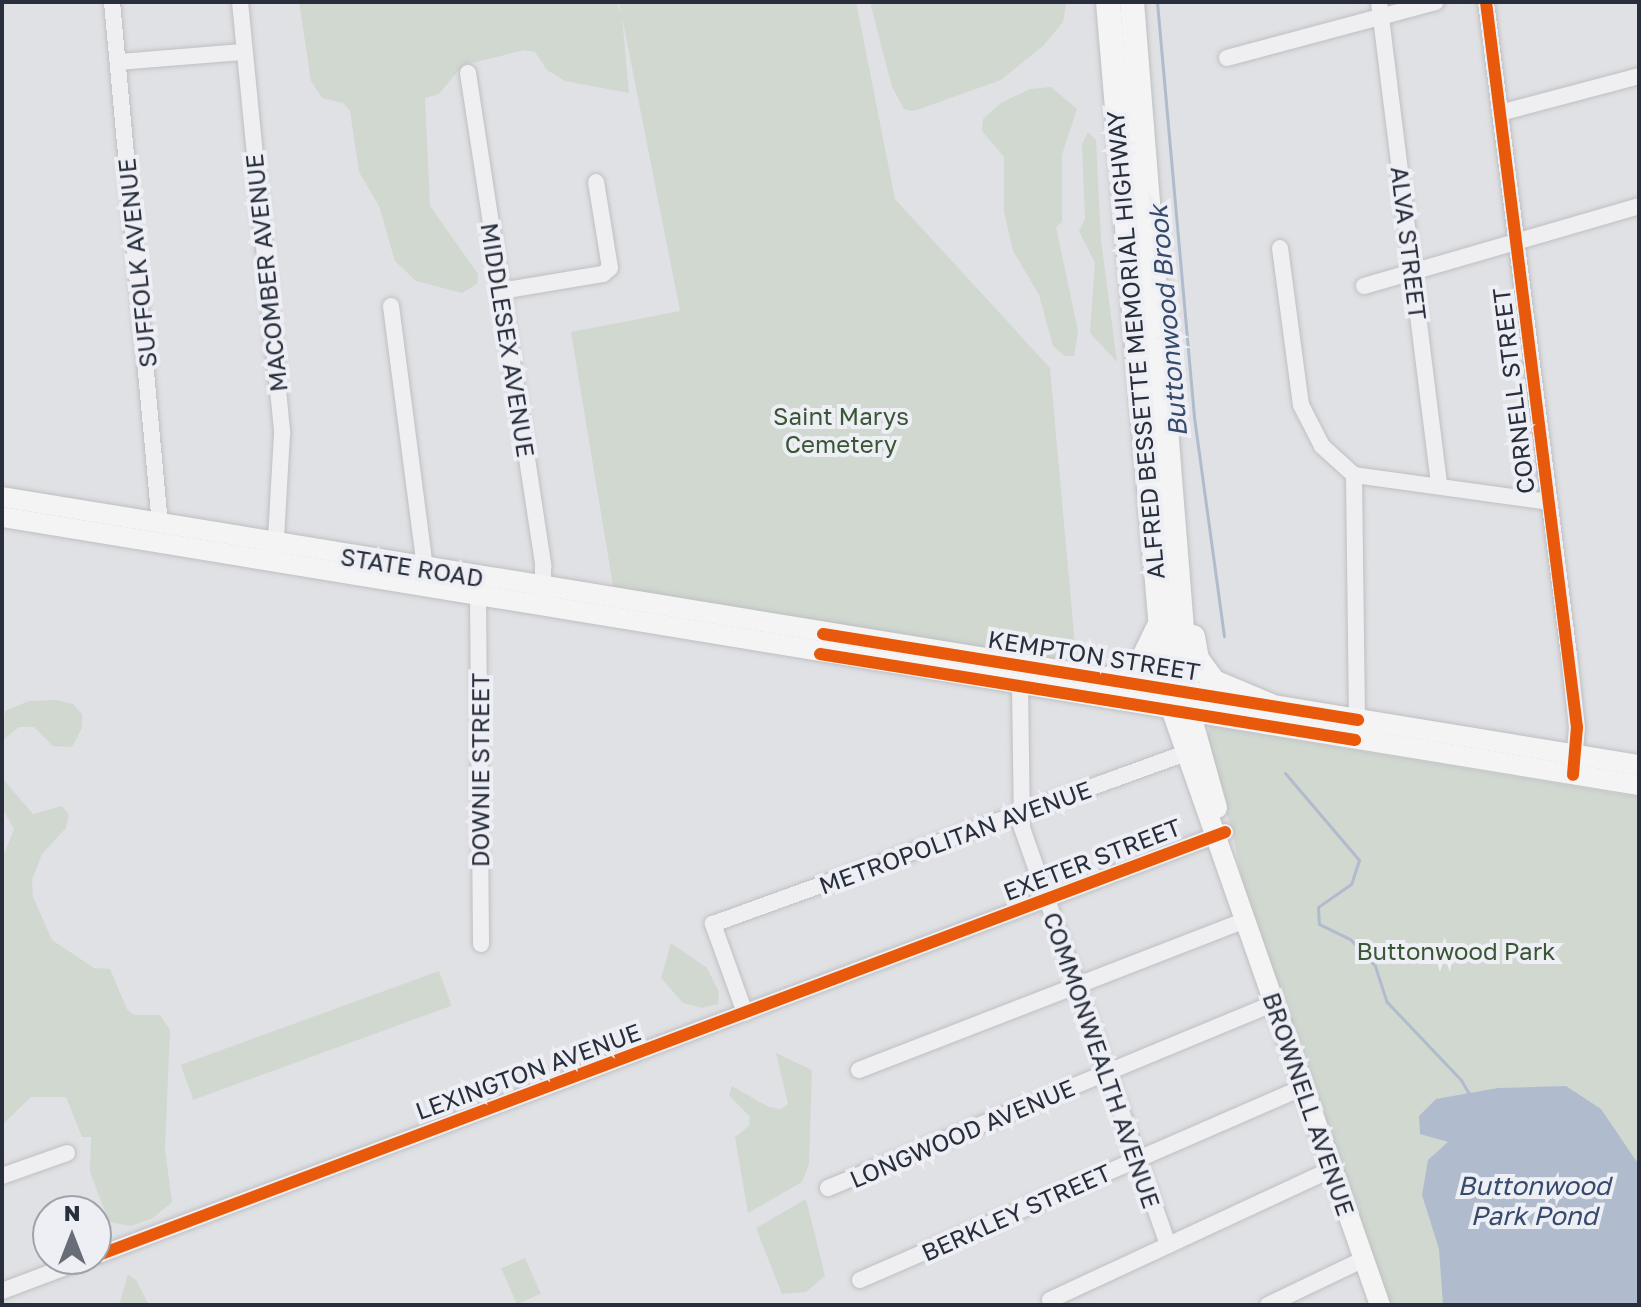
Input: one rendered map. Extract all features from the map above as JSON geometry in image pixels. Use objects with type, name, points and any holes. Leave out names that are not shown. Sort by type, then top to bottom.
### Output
[{"type":"highway","name":"ALFRED BESSETTE MEMORIAL HIGHWAY","points":[[1108,2],[1158,628],[1178,701]]},
{"type":"highway","name":"ALFRED BESSETTE MEMORIAL HIGHWAY","points":[[1132,2],[1173,511],[1178,701]]},
{"type":"highway","points":[[1173,511],[1197,659],[1220,686],[1271,706]]},
{"type":"highway","points":[[1109,679],[1142,661],[1158,628]]},
{"type":"main road","name":"STATE ROAD","points":[[2,497],[160,524],[275,553],[478,597],[543,598]]},
{"type":"main road","name":"STATE ROAD","points":[[2,517],[275,553],[425,569],[543,598],[822,644]]},
{"type":"main road","name":"KEMPTON STREET","points":[[822,644],[1020,685],[1178,701],[1271,706],[1356,730]]},
{"type":"main road","name":"KEMPTON STREET","points":[[822,644],[1109,679],[1178,701],[1574,765],[1639,785]]},
{"type":"main road","name":"BROWNELL AVENUE","points":[[1178,701],[1190,752],[1242,912],[1380,1305]]},
{"type":"main road","name":"KEMPTON STREET","points":[[1574,765],[1637,764]]},
{"type":"street","name":"SUFFOLK AVENUE","points":[[112,2],[160,524]]},
{"type":"street","name":"MACOMBER AVENUE","points":[[240,2],[282,434],[275,553]]},
{"type":"street","points":[[1227,58],[1380,10],[1436,2]]},
{"type":"street","name":"CORNELL STREET","points":[[1486,2],[1549,502],[1574,765]]},
{"type":"street","name":"ALVA STREET","points":[[1380,10],[1439,485]]},
{"type":"street","points":[[119,62],[244,52]]},
{"type":"street","name":"MIDDLESEX AVENUE","points":[[468,73],[543,598]]},
{"type":"street","points":[[1500,113],[1639,76]]},
{"type":"street","points":[[501,291],[603,274],[612,257],[596,182]]},
{"type":"street","points":[[1364,286],[1639,206]]},
{"type":"street","points":[[1280,248],[1301,405],[1322,446],[1354,475],[1549,502]]},
{"type":"street","points":[[391,306],[425,569]]},
{"type":"street","points":[[1354,475],[1356,730]]},
{"type":"street","name":"DOWNIE STREET","points":[[478,597],[481,944]]},
{"type":"street","name":"COMMONWEALTH AVENUE","points":[[1020,685],[1022,813],[1047,899],[1168,1245]]},
{"type":"street","name":"METROPOLITAN AVENUE","points":[[745,1013],[713,924],[1190,752]]},
{"type":"street","name":"EXETER STREET","points":[[975,928],[1219,834]]},
{"type":"street","points":[[859,1070],[1078,985],[1242,912]]},
{"type":"street","name":"LEXINGTON AVENUE","points":[[112,1250],[975,928]]},
{"type":"street","name":"LONGWOOD AVENUE","points":[[828,1188],[1274,1003]]},
{"type":"street","name":"BERKLEY STREET","points":[[860,1280],[1303,1087]]},
{"type":"street","points":[[2,1176],[67,1153]]},
{"type":"street","points":[[1050,1300],[1332,1169]]},
{"type":"street","points":[[1268,1305],[1364,1259]]},
{"type":"street","points":[[2,1291],[44,1275]]},
{"type":"green space","name":"Saint Marys Cemetery","points":[[299,2],[617,2],[621,15],[619,2],[856,2],[895,199],[1050,368],[1077,667],[614,592],[571,332],[680,311],[622,17],[629,93],[565,81],[547,70],[535,52],[525,50],[463,65],[439,94],[425,98],[430,206],[478,274],[477,284],[462,293],[416,281],[395,261],[379,206],[359,172],[350,111],[343,103],[322,98],[311,81]]},
{"type":"green space","points":[[870,2],[1065,2],[1066,5],[1063,22],[1044,45],[1001,80],[914,111],[904,109],[892,87]]},
{"type":"green space","points":[[1051,87],[1077,109],[1062,155],[1062,222],[1056,227],[1078,331],[1074,356],[1065,356],[1053,346],[1039,295],[1013,251],[1004,212],[1004,157],[982,131],[983,119],[1001,103],[1030,89]]},
{"type":"green space","points":[[1088,132],[1096,140],[1101,240],[1117,362],[1090,333],[1095,263],[1079,231],[1085,219],[1082,144]]},
{"type":"green space","points":[[57,700],[73,704],[82,714],[82,728],[72,747],[53,746],[34,727],[19,727],[2,741],[5,711],[29,701]]},
{"type":"green space","name":"Buttonwood Park","points":[[1210,726],[1639,797],[1639,1305],[1387,1305],[1244,892],[1232,830],[1205,748]]},
{"type":"green space","points":[[2,778],[33,814],[62,806],[69,814],[66,828],[42,854],[32,880],[33,897],[52,940],[94,968],[110,969],[127,1009],[134,1015],[160,1015],[170,1030],[165,1149],[172,1202],[153,1218],[131,1226],[112,1223],[112,1195],[99,1195],[90,1172],[91,1137],[82,1137],[66,1097],[31,1097],[2,1125],[2,859],[14,829],[2,808]]},
{"type":"green space","points":[[671,943],[707,968],[719,992],[718,1004],[702,1008],[683,1003],[661,978]]},
{"type":"green space","points":[[439,971],[452,1006],[193,1100],[181,1065]]},
{"type":"green space","points":[[776,1053],[812,1070],[809,1164],[802,1182],[748,1213],[735,1137],[749,1126],[750,1117],[729,1095],[732,1086],[769,1107],[781,1109],[788,1104]]},
{"type":"green space","points":[[806,1199],[825,1276],[806,1292],[782,1294],[756,1228]]},
{"type":"green space","points":[[525,1258],[541,1294],[517,1304],[501,1269]]},
{"type":"green space","points":[[128,1274],[136,1280],[149,1305],[119,1305]]},
{"type":"water","name":"Buttonwood Park Pond","points":[[1566,1086],[1601,1109],[1639,1165],[1639,1305],[1443,1305],[1439,1249],[1422,1195],[1428,1160],[1448,1142],[1420,1134],[1419,1116],[1436,1099],[1498,1088]]},
{"type":"waterway","name":"Buttonwood Brook","points":[[1157,2],[1194,417],[1224,636]]},
{"type":"waterway","name":"Buttonwood Brook","points":[[1285,773],[1359,860],[1351,884],[1318,907],[1319,924],[1350,939],[1375,966],[1387,1002],[1461,1080],[1472,1099]]},
{"type":"cycle path","points":[[1486,2],[1577,727],[1573,775]]},
{"type":"cycle path","points":[[823,634],[1358,720]]},
{"type":"cycle path","points":[[820,654],[1355,740]]},
{"type":"cycle path","points":[[112,1250],[1225,832]]}]
